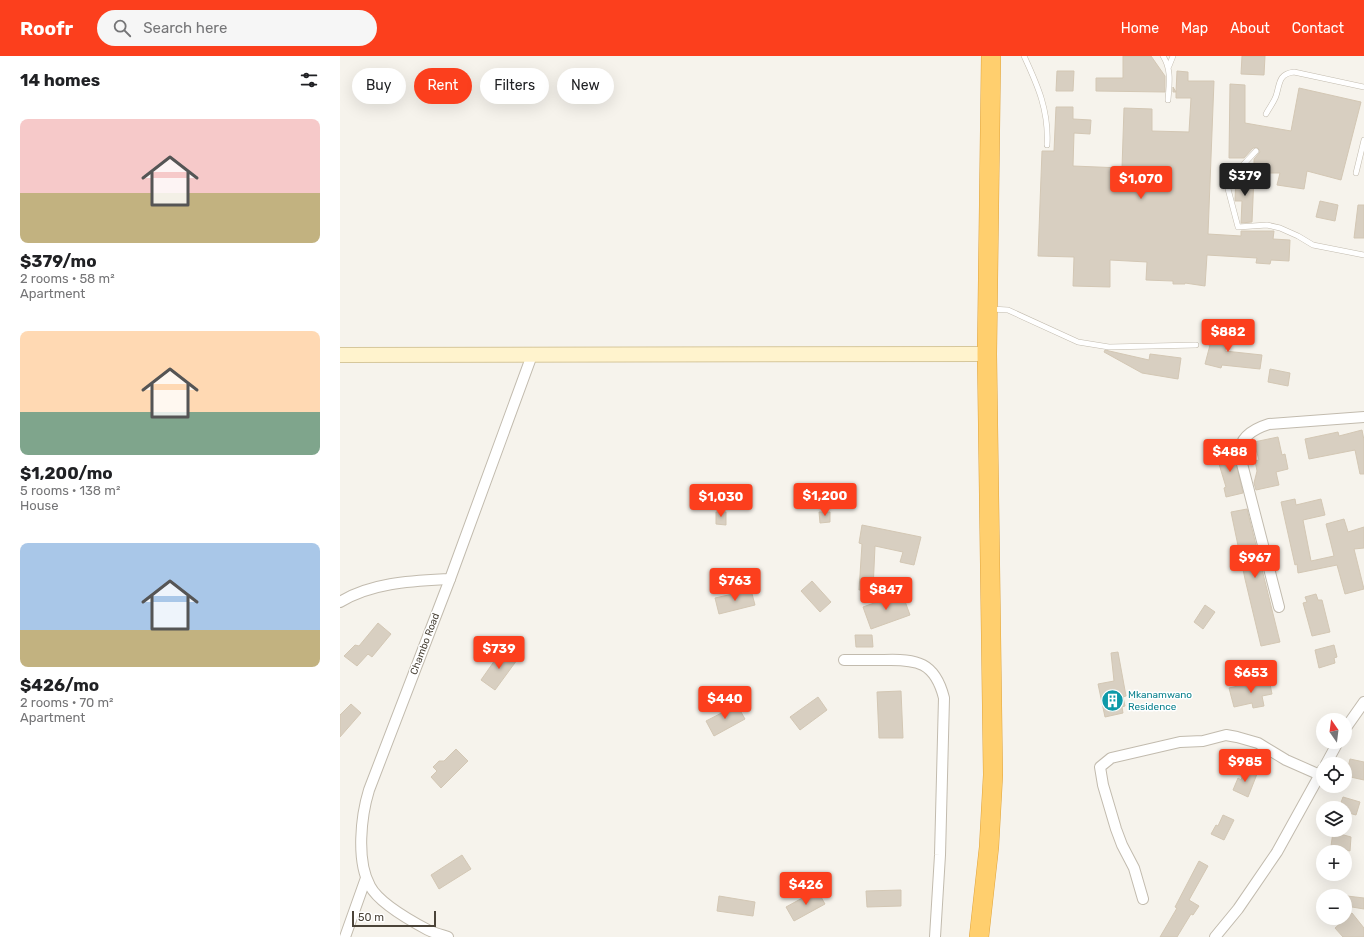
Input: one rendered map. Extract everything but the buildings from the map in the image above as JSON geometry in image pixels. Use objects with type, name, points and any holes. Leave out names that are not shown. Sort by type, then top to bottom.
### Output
[{"type":"highway","points":[[979,937],[989,847],[993,775],[987,354],[991,56]]},
{"type":"main road","points":[[340,355],[987,354]]},
{"type":"street","name":"Chambo Road","points":[[345,937],[366,878],[362,852],[362,819],[365,805],[532,355]]},
{"type":"street","points":[[1279,607],[1239,448],[1245,437],[1258,428],[1269,424],[1364,416]]},
{"type":"street","points":[[340,602],[378,586],[414,581],[450,579]]},
{"type":"street","points":[[844,660],[907,660],[923,665],[932,672],[940,686],[944,698],[940,854],[936,937]]},
{"type":"street","points":[[1352,719],[1364,702]]},
{"type":"street","points":[[1143,899],[1134,868],[1122,845],[1103,785],[1100,767],[1104,762],[1111,758],[1180,742],[1203,741],[1226,735],[1258,744],[1286,760],[1316,770]]},
{"type":"street","points":[[1215,937],[1238,909],[1277,852],[1316,781]]},
{"type":"street","points":[[366,878],[376,894],[392,908],[428,930],[448,937]]},
{"type":"lane","points":[[1024,56],[1046,111],[1048,130],[1047,145]]},
{"type":"lane","points":[[1164,56],[1170,75],[1168,100]]},
{"type":"lane","points":[[1168,66],[1173,56]]},
{"type":"lane","points":[[1266,114],[1276,98],[1282,78],[1286,73],[1294,72],[1364,87]]},
{"type":"lane","points":[[1356,173],[1364,140]]},
{"type":"lane","points":[[1256,151],[1227,182],[1238,227],[1267,226],[1280,228],[1313,245],[1364,254]]},
{"type":"lane","points":[[988,308],[1008,310],[1078,342],[1109,347],[1196,345]]},
{"type":"place","name":"Mkanamwano Residence","points":[[1113,701]]}]
